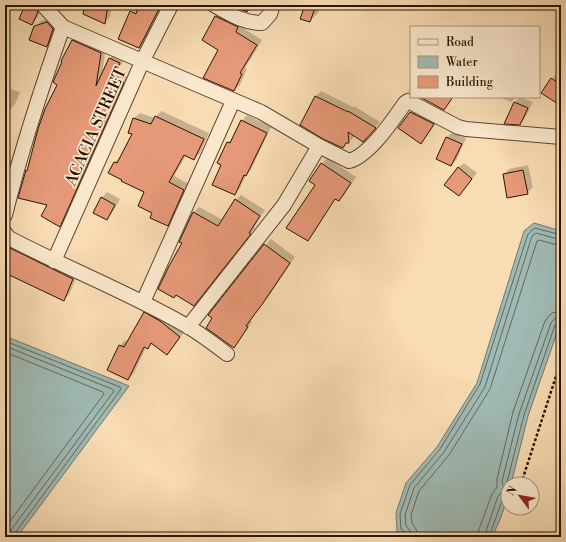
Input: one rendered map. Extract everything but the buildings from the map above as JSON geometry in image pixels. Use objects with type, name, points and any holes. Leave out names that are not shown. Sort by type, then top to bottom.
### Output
[{"type":"street","points":[[43,5],[63,27],[143,60],[261,112],[319,146],[349,161],[357,159],[385,131],[408,101],[458,127],[466,129],[561,137]]},
{"type":"street","name":"ACACIA STREET","points":[[54,261],[143,60],[171,5]]},
{"type":"street","points":[[214,5],[238,19],[251,23],[262,23],[270,14],[273,5]]},
{"type":"street","points":[[5,215],[36,102],[63,27]]},
{"type":"street","points":[[142,302],[233,100]]},
{"type":"street","points":[[188,327],[284,205],[319,146]]},
{"type":"street","points":[[5,233],[9,238],[54,261],[142,302],[188,327],[227,354]]},
{"type":"path","points":[[524,476],[561,360]]},
{"type":"water","points":[[534,223],[561,231],[561,321],[528,416],[513,476],[500,476],[501,518],[492,537],[405,537],[397,531],[396,513],[406,483],[437,447],[477,383],[524,231]]},
{"type":"water","points":[[5,336],[129,386],[17,537],[5,537]]}]
